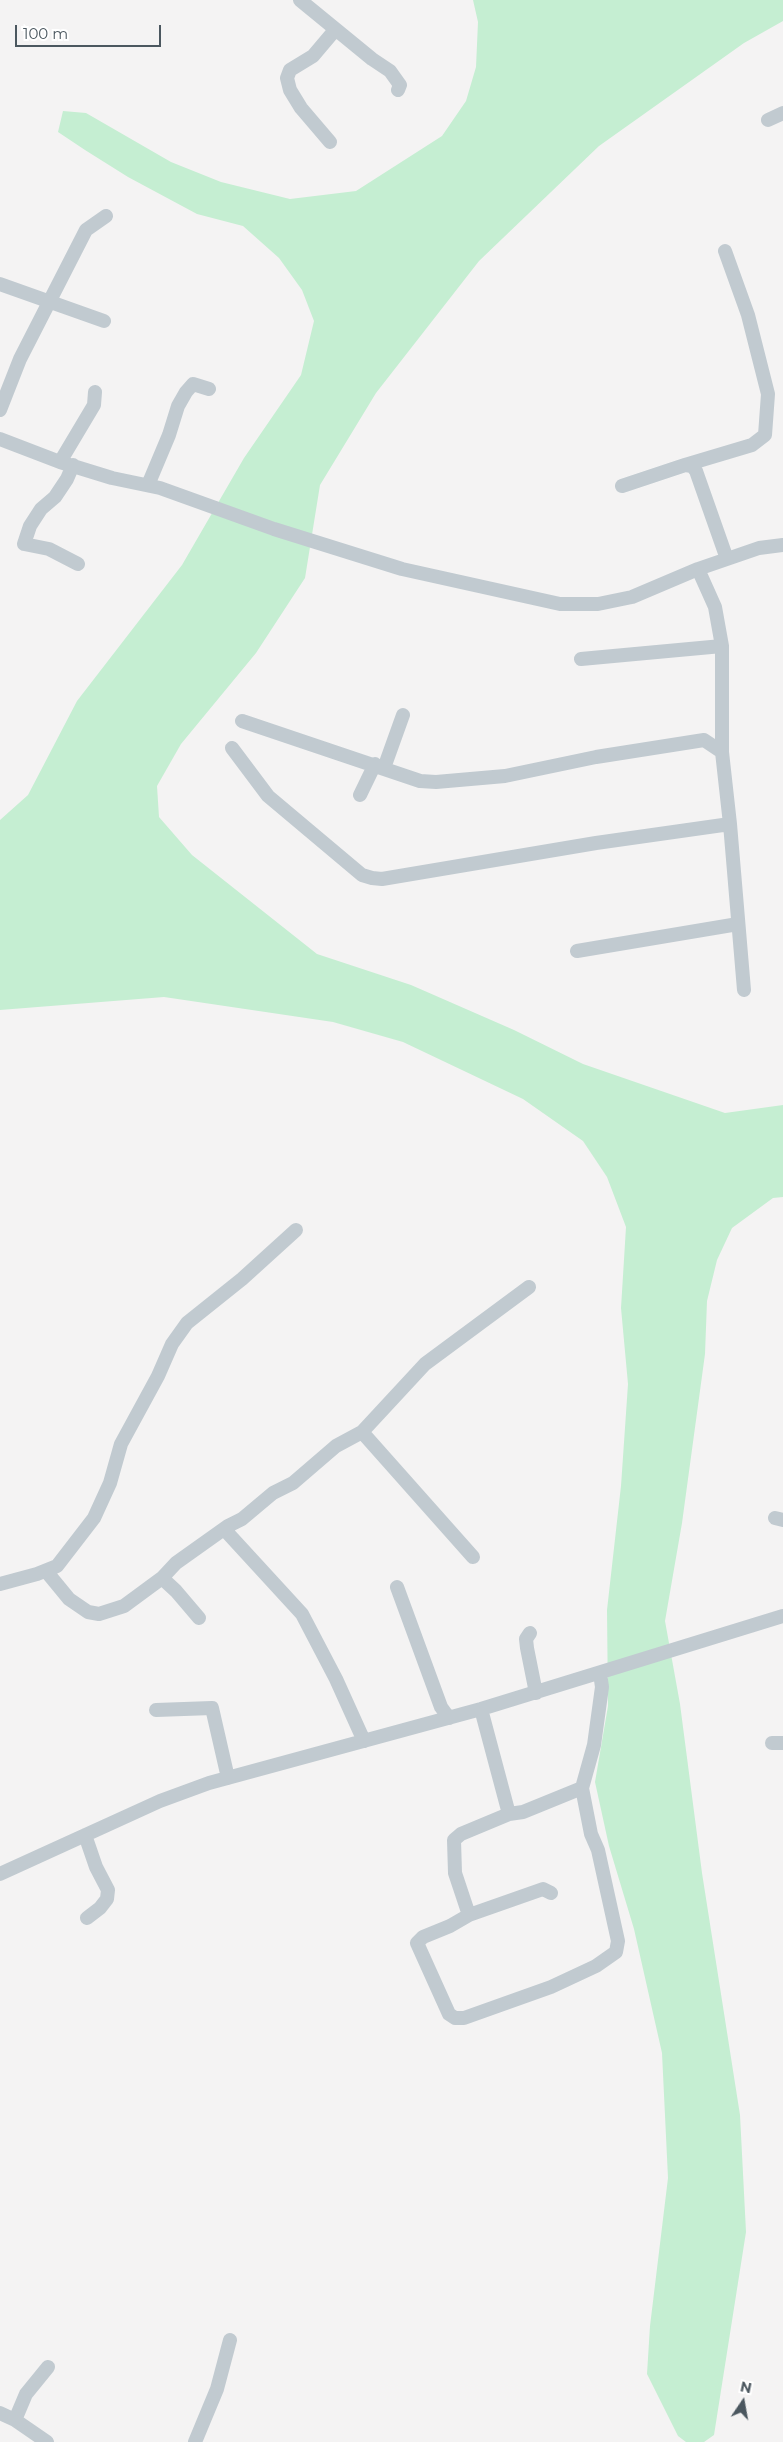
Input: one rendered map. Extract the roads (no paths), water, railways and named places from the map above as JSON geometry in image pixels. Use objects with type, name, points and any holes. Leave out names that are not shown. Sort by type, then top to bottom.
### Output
[{"type":"street","points":[[300,0],[335,30],[390,71],[400,85],[398,90]]},
{"type":"street","points":[[330,142],[301,108],[290,90],[287,78],[290,70],[313,56],[335,30]]},
{"type":"street","points":[[768,120],[783,113]]},
{"type":"street","points":[[0,410],[20,359],[86,230],[106,216]]},
{"type":"street","points":[[622,486],[752,445],[765,435],[768,394],[748,315],[725,251]]},
{"type":"street","points":[[0,284],[51,300],[69,310],[104,320]]},
{"type":"street","points":[[148,485],[169,436],[178,406],[186,392],[193,384],[210,390]]},
{"type":"street","points":[[78,564],[49,549],[24,544],[30,526],[41,509],[59,491],[67,464],[94,405],[95,392]]},
{"type":"street","points":[[0,439],[67,464],[112,478],[160,488],[274,529],[402,569],[560,604],[598,604],[632,597],[727,559],[760,548],[783,545]]},
{"type":"street","points":[[684,465],[692,466],[696,470],[727,559]]},
{"type":"street","points":[[698,569],[715,607],[722,646],[722,752],[744,990]]},
{"type":"street","points":[[581,659],[722,646]]},
{"type":"street","points":[[360,795],[380,766],[403,715]]},
{"type":"street","points":[[242,721],[420,781],[436,782],[505,776],[596,757],[704,740],[722,752]]},
{"type":"street","points":[[232,748],[268,796],[362,875],[372,878],[382,879],[457,868],[596,843],[730,824]]},
{"type":"street","points":[[577,951],[738,924]]},
{"type":"street","points":[[0,1584],[57,1566],[94,1518],[110,1483],[121,1444],[158,1376],[172,1344],[187,1323],[242,1279],[296,1230]]},
{"type":"street","points":[[46,1570],[69,1599],[88,1612],[99,1614],[124,1606],[162,1578],[176,1563],[224,1529],[242,1519],[272,1493],[293,1483],[336,1446],[362,1432],[425,1364],[529,1287]]},
{"type":"street","points":[[362,1432],[473,1557]]},
{"type":"street","points":[[224,1529],[302,1614],[336,1679],[364,1741]]},
{"type":"street","points":[[162,1578],[199,1618]]},
{"type":"street","points":[[397,1587],[441,1707],[450,1718]]},
{"type":"street","points":[[0,1874],[160,1801],[228,1778],[481,1709],[783,1616]]},
{"type":"street","points":[[530,1634],[526,1639],[536,1692]]},
{"type":"street","points":[[551,1893],[542,1889],[469,1915],[450,1926],[423,1937],[417,1943],[449,2014],[455,2018],[464,2018],[551,1987],[596,1966],[616,1952],[618,1941],[598,1850],[590,1834],[582,1788],[594,1745],[602,1687],[600,1673]]},
{"type":"street","points":[[156,1710],[212,1708],[228,1778]]},
{"type":"street","points":[[481,1709],[509,1814]]},
{"type":"street","points":[[469,1915],[455,1873],[454,1840],[461,1834],[509,1814],[523,1812],[582,1788]]},
{"type":"street","points":[[85,1835],[96,1867],[108,1890],[107,1899],[100,1908],[87,1918]]},
{"type":"street","points":[[195,2442],[217,2389],[230,2340]]},
{"type":"street","points":[[15,2420],[26,2394],[48,2366]]},
{"type":"street","points":[[0,2412],[47,2442]]}]
